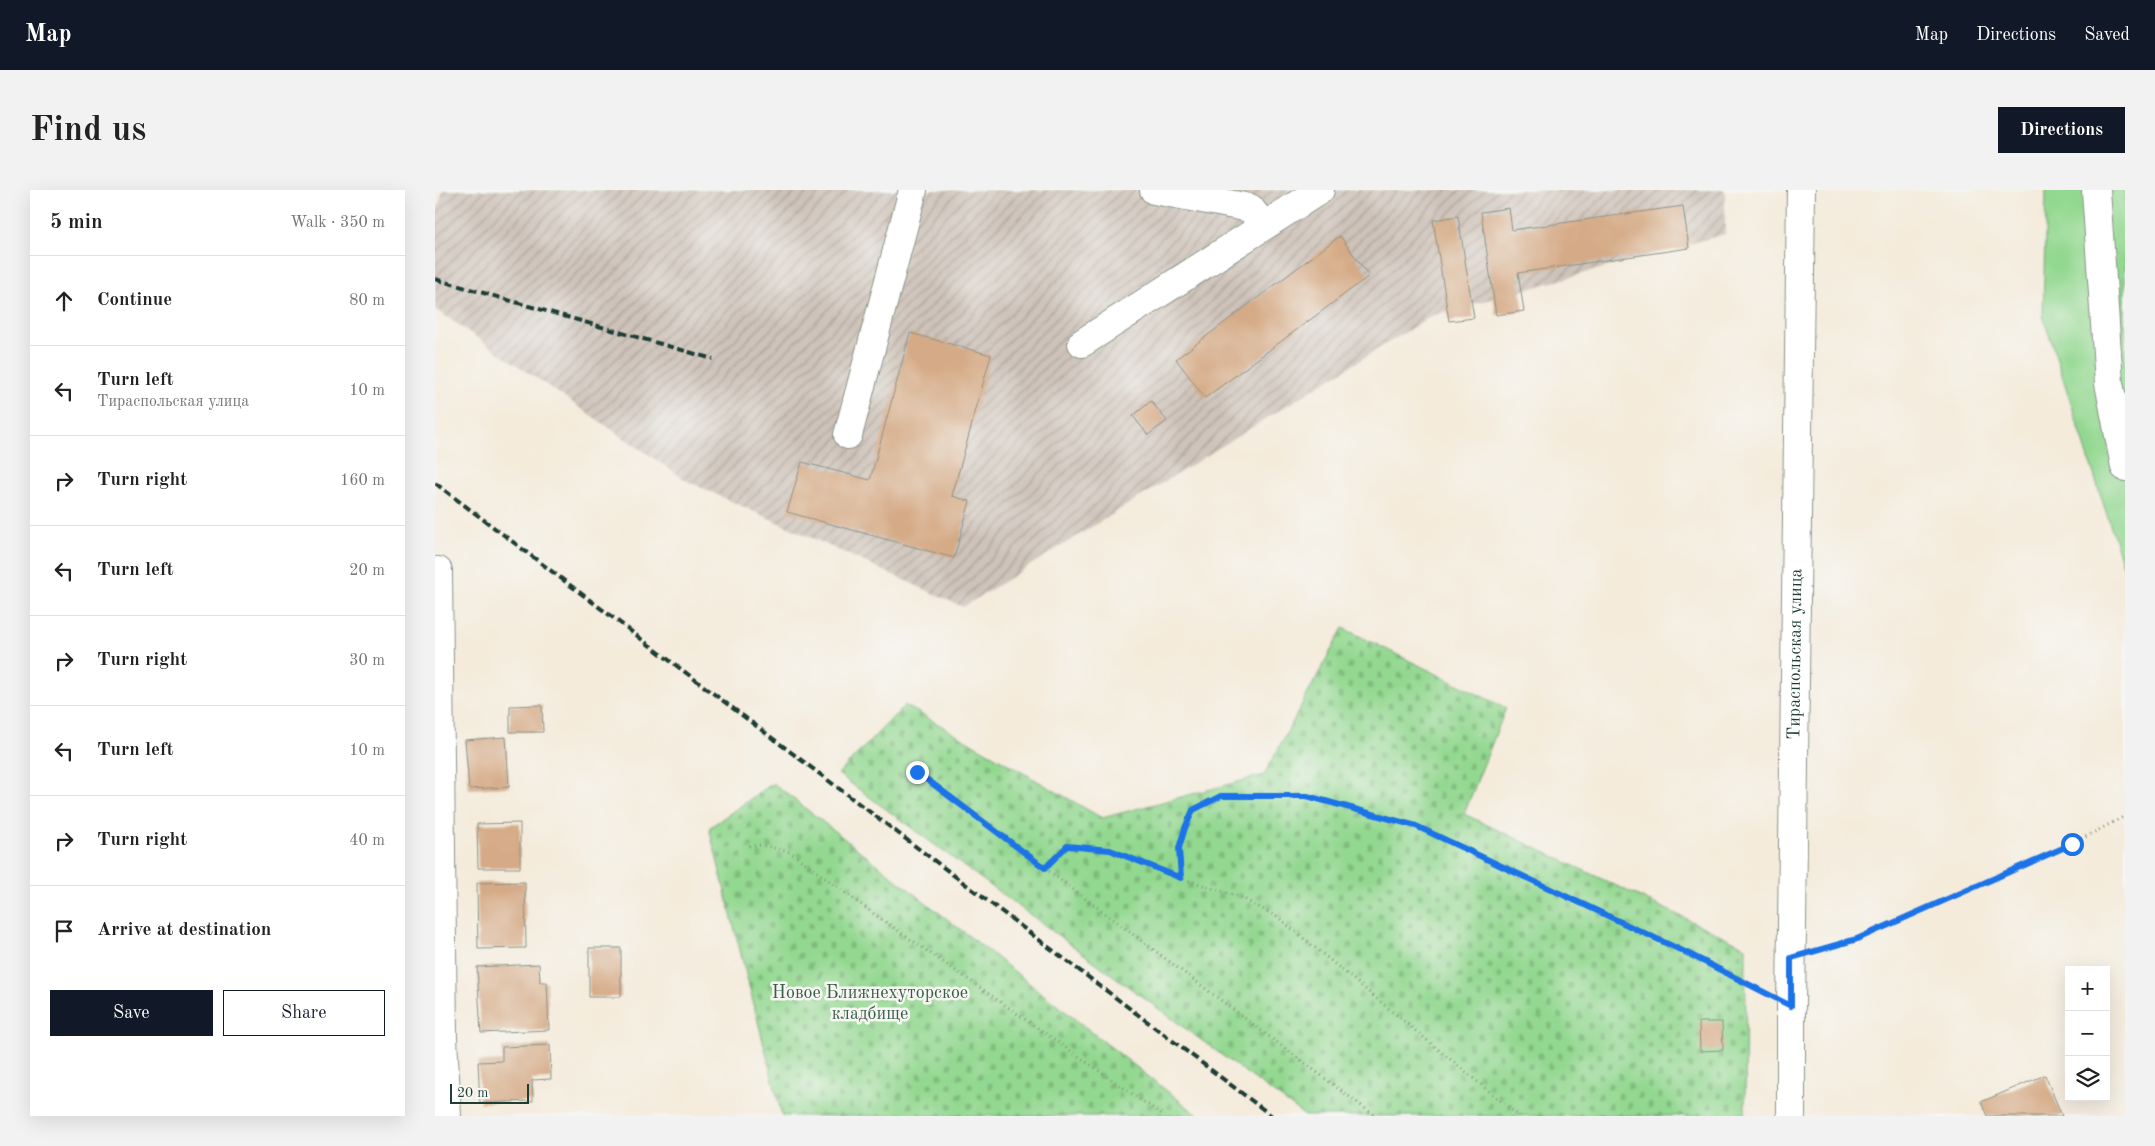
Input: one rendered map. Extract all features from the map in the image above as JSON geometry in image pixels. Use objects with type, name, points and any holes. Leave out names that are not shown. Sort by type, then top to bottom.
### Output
[{"type":"street","points":[[848,435],[913,190]]},
{"type":"street","points":[[1082,343],[1320,190]]},
{"type":"street","name":"Тираспольская улица","points":[[1791,1116],[1791,958],[1801,190]]},
{"type":"street","points":[[2096,190],[2125,467]]},
{"type":"street","points":[[1167,191],[1250,208],[1265,226]]},
{"type":"street","points":[[439,571],[443,1038],[447,1116]]},
{"type":"path","points":[[917,772],[1375,1116]]},
{"type":"path","points":[[1181,878],[1179,848],[1193,810],[1221,796],[1307,796],[1416,826],[1687,953],[1791,1006]]},
{"type":"path","points":[[1791,958],[1857,939],[2072,844],[2125,816]]},
{"type":"path","points":[[749,846],[761,845],[790,852],[870,911],[1164,1116]]},
{"type":"path","points":[[1045,868],[1067,846],[1110,850],[1181,878],[1240,897],[1279,918],[1519,1116]]},
{"type":"shaded area","points":[[443,190],[1725,190],[1725,234],[1431,316],[963,607],[687,481],[435,309],[435,218]]},
{"type":"green space","points":[[2046,190],[2125,190],[2125,571],[2043,316]]},
{"type":"green space","points":[[1343,628],[1506,708],[1464,814],[1746,947],[1745,1116],[1305,1116],[838,774],[905,705],[1102,818],[1264,775]]},
{"type":"green space","name":"Новое Ближнехуторское кладбище","points":[[773,783],[1199,1116],[782,1116],[709,828]]},
{"type":"building","points":[[1683,206],[1689,248],[1518,273],[1524,311],[1496,315],[1481,212],[1509,208],[1512,230]]},
{"type":"building","points":[[1458,216],[1474,318],[1449,321],[1433,220]]},
{"type":"building","points":[[1340,236],[1369,276],[1205,398],[1176,359]]},
{"type":"building","points":[[910,333],[991,355],[952,496],[970,501],[954,558],[787,512],[802,462],[870,480]]},
{"type":"building","points":[[1151,401],[1167,421],[1148,435],[1133,416]]},
{"type":"building","points":[[542,705],[543,732],[510,732],[510,706]]},
{"type":"building","points":[[506,737],[509,787],[469,789],[465,740]]},
{"type":"building","points":[[520,823],[520,868],[478,868],[477,824]]},
{"type":"building","points":[[525,882],[526,948],[478,949],[477,883]]},
{"type":"building","points":[[589,948],[621,948],[621,997],[589,997]]},
{"type":"building","points":[[539,964],[540,982],[547,982],[549,1030],[481,1033],[477,967]]},
{"type":"building","points":[[1699,1022],[1722,1022],[1723,1050],[1700,1051]]},
{"type":"building","points":[[550,1045],[551,1079],[532,1080],[533,1101],[480,1103],[478,1062],[502,1061],[502,1047]]},
{"type":"building","points":[[2045,1075],[2062,1116],[1987,1116],[1981,1102]]},
{"type":"railway","points":[[435,279],[713,359]]},
{"type":"railway","points":[[435,483],[1272,1116]]},
{"type":"route","points":[[917,772],[1045,868],[1067,846],[1110,850],[1181,878],[1179,848],[1193,810],[1221,796],[1307,796],[1416,826],[1687,953],[1791,1006],[1791,958],[1857,939],[2072,844]]}]
